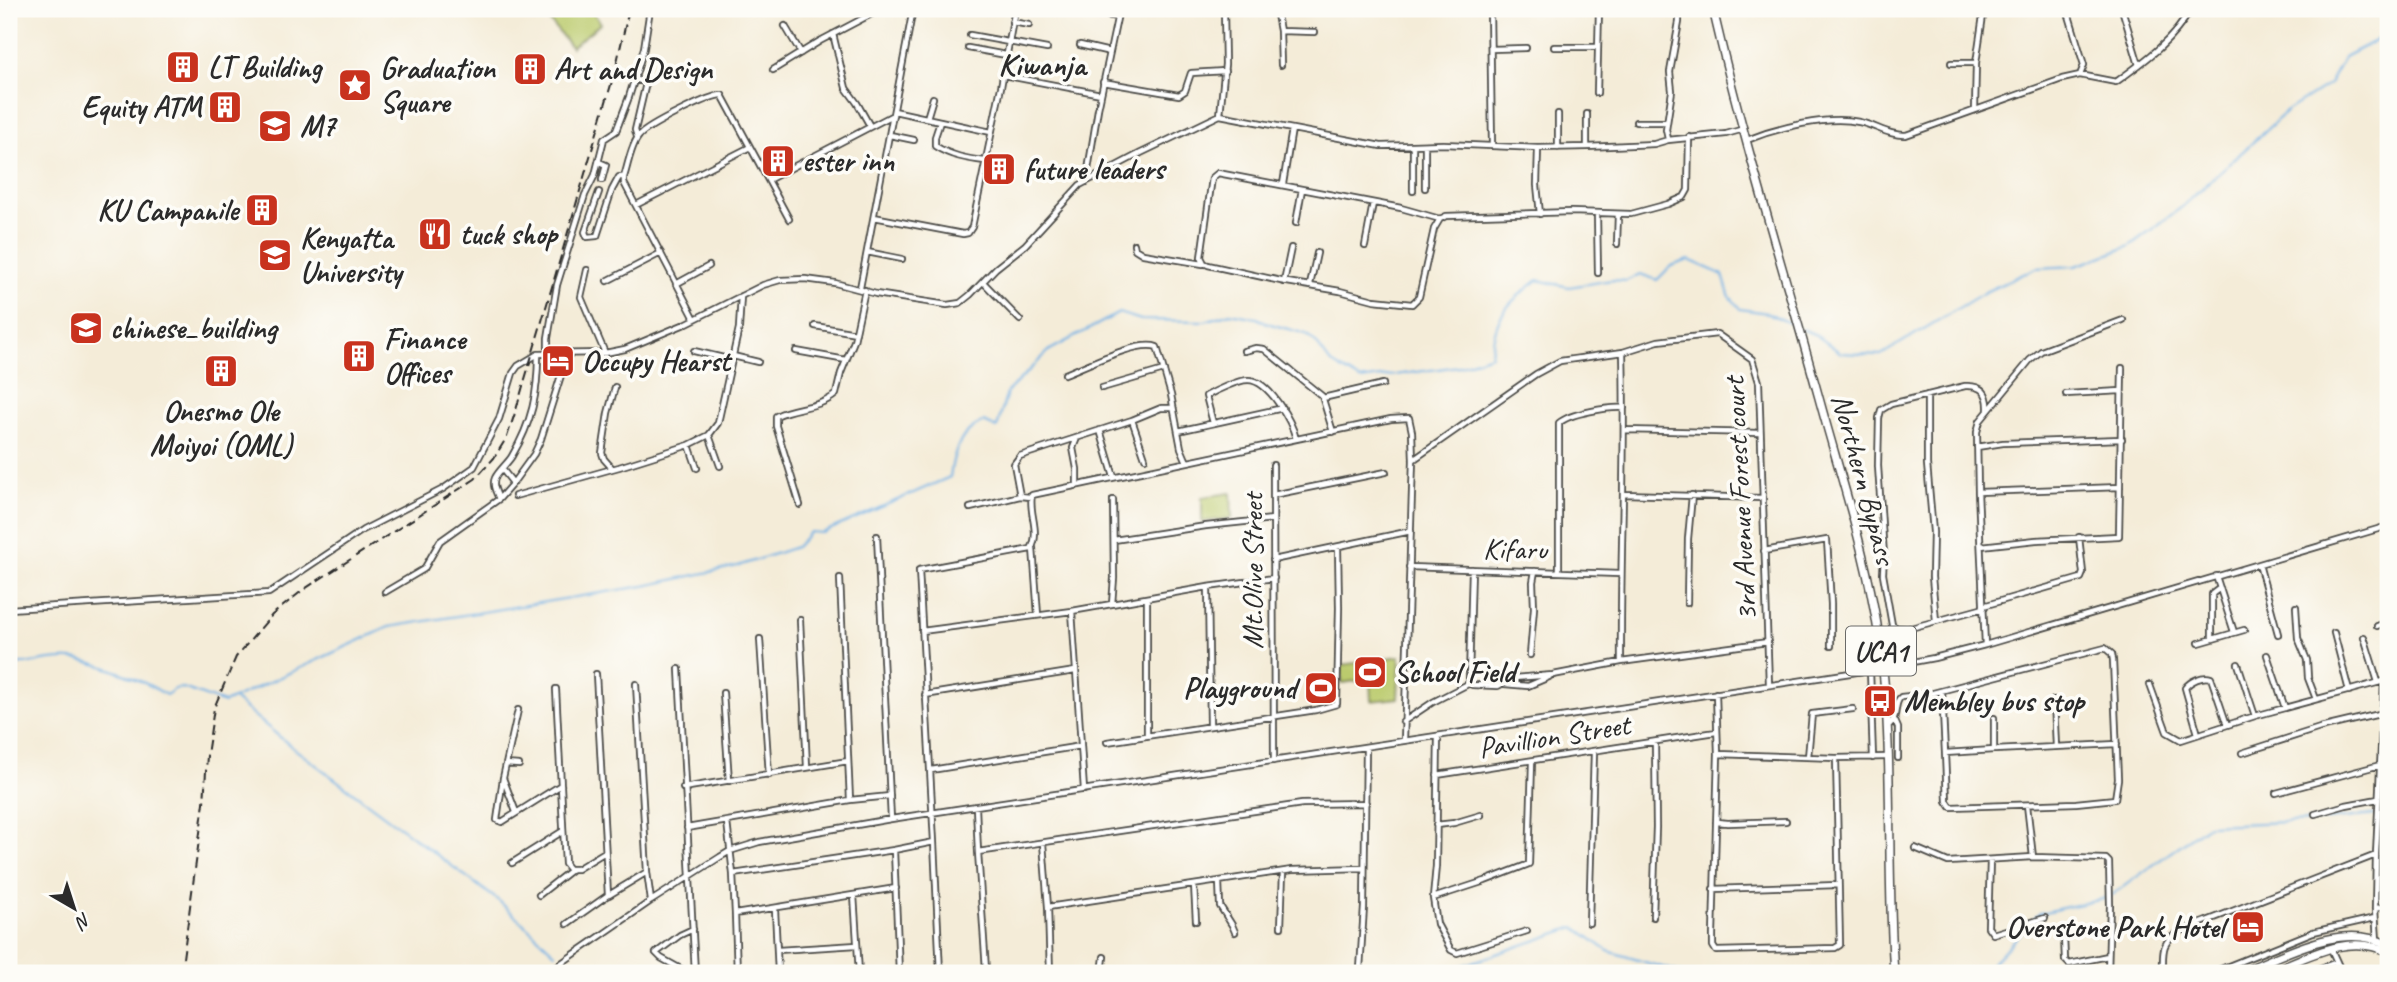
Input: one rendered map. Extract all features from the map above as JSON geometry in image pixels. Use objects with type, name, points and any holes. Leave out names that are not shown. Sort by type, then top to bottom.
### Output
[{"type":"main road","name":"Northern Bypass","points":[[1713,9],[1744,130],[1867,570],[1891,722],[1887,758],[1894,973]]},
{"type":"main road","points":[[2239,973],[2336,937],[2352,936],[2388,945]]},
{"type":"main road","points":[[2267,973],[2286,970],[2331,948],[2353,944],[2377,943],[2388,952]]},
{"type":"street","points":[[548,354],[557,285],[585,195],[595,175],[604,139],[616,131],[635,79],[646,40],[650,9]]},
{"type":"street","points":[[773,70],[881,9]]},
{"type":"street","points":[[800,505],[776,426],[776,416],[833,397],[846,366],[856,333],[867,252],[913,9]]},
{"type":"street","points":[[874,217],[968,233],[974,221],[1015,10],[1005,9]]},
{"type":"street","points":[[1086,182],[1119,9]]},
{"type":"street","points":[[1220,115],[1225,71],[1224,9]]},
{"type":"street","points":[[1276,9],[1281,65]]},
{"type":"street","points":[[1490,9],[1492,145]]},
{"type":"street","points":[[1597,93],[1599,9]]},
{"type":"street","points":[[1668,140],[1671,72],[1679,9]]},
{"type":"street","points":[[1975,110],[1976,64],[1984,9]]},
{"type":"street","points":[[2067,9],[2084,65],[2080,75]]},
{"type":"street","points":[[2123,9],[2139,65]]},
{"type":"street","points":[[1747,140],[1802,124],[1842,121],[1859,121],[1895,135],[1906,135],[2029,89],[2080,75],[2113,82],[2139,65],[2178,30],[2192,9]]},
{"type":"street","points":[[1095,13],[1117,17]]},
{"type":"street","points":[[1012,22],[1029,24]]},
{"type":"street","points":[[785,26],[801,53]]},
{"type":"street","points":[[1280,31],[1315,32]]},
{"type":"street","points":[[833,34],[846,88],[870,126]]},
{"type":"street","points":[[970,35],[1047,49]]},
{"type":"street","points":[[1080,45],[1110,52]]},
{"type":"street","points":[[1555,47],[1598,47]]},
{"type":"street","points":[[968,48],[1006,55]]},
{"type":"street","points":[[1491,49],[1526,48]]},
{"type":"street","points":[[1951,63],[1976,64]]},
{"type":"street","points":[[1103,82],[1179,95],[1185,92],[1191,73],[1225,71]]},
{"type":"street","points":[[1003,75],[1101,94]]},
{"type":"street","points":[[635,79],[646,83],[635,130],[637,137],[624,177],[625,186],[695,319]]},
{"type":"street","points":[[637,137],[712,96],[722,95],[789,219]]},
{"type":"street","points":[[927,118],[933,98]]},
{"type":"street","points":[[768,180],[893,113],[991,132]]},
{"type":"street","points":[[1558,114],[1558,148]]},
{"type":"street","points":[[1587,114],[1587,147]]},
{"type":"street","points":[[9,608],[269,593],[363,530],[443,489],[468,472],[478,461],[492,435],[513,373],[519,366],[538,355],[605,353],[625,349],[780,280],[812,279],[876,293],[953,305],[966,299],[1025,245],[1086,182],[1220,115],[1381,146],[1587,147],[1654,144],[1744,130]]},
{"type":"street","points":[[1636,121],[1667,122]]},
{"type":"street","points":[[940,122],[935,146],[966,159],[985,161]]},
{"type":"street","points":[[1283,184],[1292,129]]},
{"type":"street","points":[[890,135],[914,140]]},
{"type":"street","points":[[1134,244],[1135,249],[1143,254],[1204,263],[1284,282],[1406,304],[1416,302],[1419,297],[1434,229],[1440,219],[1446,216],[1631,214],[1654,209],[1684,197],[1688,190],[1689,137]]},
{"type":"street","points":[[1413,145],[1413,191]]},
{"type":"street","points":[[1425,145],[1425,188]]},
{"type":"street","points":[[636,205],[750,147]]},
{"type":"street","points":[[1538,148],[1537,185],[1540,214]]},
{"type":"street","points":[[599,162],[606,165],[602,180]]},
{"type":"street","points":[[1204,263],[1201,250],[1214,175],[1218,173],[1401,208],[1440,219]]},
{"type":"street","points":[[599,192],[585,232],[587,237],[597,236],[614,186],[619,177],[624,177]]},
{"type":"street","points":[[1296,223],[1302,189]]},
{"type":"street","points":[[1365,246],[1373,203]]},
{"type":"street","points":[[1597,213],[1598,272]]},
{"type":"street","points":[[1617,244],[1618,214]]},
{"type":"street","points":[[1284,282],[1292,248]]},
{"type":"street","points":[[867,252],[902,259]]},
{"type":"street","points":[[607,281],[661,253]]},
{"type":"street","points":[[1310,285],[1317,253]]},
{"type":"street","points":[[676,284],[709,265]]},
{"type":"street","points":[[587,271],[581,297],[605,353]]},
{"type":"street","points":[[983,282],[1020,320]]},
{"type":"street","points":[[515,496],[613,469],[689,445],[709,435],[718,423],[733,358],[741,319],[741,296]]},
{"type":"street","points":[[1985,645],[1978,492],[1978,425],[1987,410],[2041,351],[2123,320]]},
{"type":"street","points":[[816,326],[856,333]]},
{"type":"street","name":"3rd Avenue Forest court","points":[[1413,460],[1555,363],[1623,352],[1658,341],[1711,334],[1723,337],[1752,359],[1759,382],[1769,685]]},
{"type":"street","points":[[1065,373],[1109,355],[1146,345],[1157,347],[1182,454],[1187,462]]},
{"type":"street","points":[[1244,351],[1264,349],[1323,398],[1333,432]]},
{"type":"street","points":[[694,351],[758,362]]},
{"type":"street","points":[[796,351],[846,360]]},
{"type":"street","points":[[1621,662],[1620,574],[1625,430],[1623,352]]},
{"type":"street","points":[[385,592],[424,569],[440,541],[499,499],[513,483],[534,454],[541,439],[568,353]]},
{"type":"street","points":[[499,499],[494,485],[496,476],[517,447],[530,420],[538,355]]},
{"type":"street","points":[[1981,546],[2119,536],[2122,368]]},
{"type":"street","points":[[1102,388],[1164,370]]},
{"type":"street","points":[[1213,423],[1206,396],[1245,380],[1256,383],[1283,408],[1290,419],[1296,439]]},
{"type":"street","points":[[1323,398],[1383,384]]},
{"type":"street","points":[[1987,410],[1989,401],[1986,393],[1974,386],[1894,403],[1881,410],[1878,466],[1883,574],[1892,625],[1907,629],[2081,578],[2083,573],[2079,537]]},
{"type":"street","points":[[613,469],[602,453],[615,387]]},
{"type":"street","points":[[2066,394],[2121,391]]},
{"type":"street","points":[[1927,395],[1928,482],[1933,532],[1932,577],[1936,621]]},
{"type":"street","points":[[1020,496],[1014,464],[1017,458],[1161,408],[1173,408]]},
{"type":"street","points":[[1178,432],[1283,408]]},
{"type":"street","points":[[1559,571],[1559,423],[1571,416],[1625,408]]},
{"type":"street","points":[[970,508],[1402,416],[1409,418],[1413,460],[1404,741]]},
{"type":"street","points":[[1132,420],[1145,458]]},
{"type":"street","points":[[1100,430],[1114,477]]},
{"type":"street","points":[[1625,430],[1760,433]]},
{"type":"street","points":[[709,435],[720,466]]},
{"type":"street","points":[[1077,485],[1073,448],[1078,438]]},
{"type":"street","points":[[1977,447],[2003,443],[2122,439]]},
{"type":"street","points":[[689,445],[697,468]]},
{"type":"street","name":"Mt.Olive Street","points":[[1273,464],[1274,761]]},
{"type":"street","points":[[502,469],[513,483]]},
{"type":"street","points":[[1273,495],[1386,472]]},
{"type":"street","points":[[1978,492],[2120,487]]},
{"type":"street","points":[[1624,494],[1762,498]]},
{"type":"street","points":[[1688,603],[1688,539],[1692,495]]},
{"type":"street","points":[[1030,496],[1034,519],[1033,548],[1038,615]]},
{"type":"street","points":[[1112,500],[1112,604]]},
{"type":"street","points":[[1114,540],[1206,526],[1273,520]]},
{"type":"street","points":[[547,973],[691,875],[730,851],[759,842],[891,819],[1883,668],[1985,645],[2388,526]]},
{"type":"street","points":[[1273,560],[1410,531]]},
{"type":"street","points":[[877,536],[891,819]]},
{"type":"street","points":[[1765,551],[1827,540],[1831,646]]},
{"type":"street","points":[[1107,742],[1273,717],[1337,704],[1338,547]]},
{"type":"street","points":[[940,973],[920,568],[1033,548]]},
{"type":"street","points":[[2259,564],[2278,634]]},
{"type":"street","name":"Kifaru","points":[[1409,567],[1620,574]]},
{"type":"street","points":[[1470,683],[1472,569]]},
{"type":"street","points":[[1530,655],[1535,571]]},
{"type":"street","points":[[2216,576],[2234,632]]},
{"type":"street","points":[[840,578],[850,800]]},
{"type":"street","points":[[922,631],[1072,611],[1273,578]]},
{"type":"street","points":[[1208,587],[1210,726]]},
{"type":"street","points":[[2212,639],[2212,594],[2220,588]]},
{"type":"street","points":[[1147,599],[1147,736]]},
{"type":"street","points":[[2296,607],[2298,638],[2307,660],[2308,678],[2316,699]]},
{"type":"street","points":[[1072,611],[1084,790]]},
{"type":"street","points":[[800,620],[807,767]]},
{"type":"street","points":[[2377,626],[2388,622]]},
{"type":"street","points":[[2199,643],[2244,630]]},
{"type":"street","points":[[2334,634],[2349,691]]},
{"type":"street","points":[[2364,636],[2383,681],[2385,712],[2376,855],[2377,943]]},
{"type":"street","points":[[760,639],[769,775]]},
{"type":"street","points":[[1502,684],[1513,678],[1553,675],[1621,662],[1768,642]]},
{"type":"street","points":[[1898,758],[1898,728],[1891,722],[1899,698],[1942,691],[2105,648],[2112,654],[2113,660],[2118,779],[2115,799],[1951,807],[1947,801],[1942,691]]},
{"type":"street","points":[[2267,655],[2285,708]]},
{"type":"street","points":[[2238,664],[2255,716]]},
{"type":"street","points":[[679,669],[683,788],[691,875],[695,973]]},
{"type":"street","points":[[1871,670],[1873,758]]},
{"type":"street","points":[[925,695],[1075,671]]},
{"type":"street","points":[[596,674],[608,895]]},
{"type":"street","points":[[1470,683],[1528,686],[1553,675]]},
{"type":"street","points":[[2198,734],[2185,688],[2189,683],[2206,676],[2211,678],[2227,725]]},
{"type":"street","points":[[2150,685],[2167,732],[2181,740],[2255,716],[2383,681]]},
{"type":"street","points":[[1403,722],[1470,683]]},
{"type":"street","points":[[636,684],[651,901]]},
{"type":"street","points":[[556,689],[564,857],[567,868],[571,870]]},
{"type":"street","points":[[723,693],[729,781]]},
{"type":"street","points":[[1716,693],[1718,754],[1713,889],[1714,950],[1838,947],[1841,943],[1836,758]]},
{"type":"street","points":[[2054,700],[2056,747]]},
{"type":"street","points":[[518,709],[497,820],[502,822],[561,785]]},
{"type":"street","points":[[1808,757],[1812,714],[1853,709]]},
{"type":"street","points":[[2242,753],[2385,712]]},
{"type":"street","points":[[1994,718],[1994,750]]},
{"type":"street","name":"Pavillion Street","points":[[1438,736],[1437,775],[1716,732]]},
{"type":"street","points":[[1653,916],[1655,742]]},
{"type":"street","points":[[1945,753],[2117,744]]},
{"type":"street","points":[[930,769],[1081,746]]},
{"type":"street","points":[[1354,973],[1360,966],[1364,907],[1366,747]]},
{"type":"street","points":[[1589,923],[1594,752]]},
{"type":"street","points":[[1718,754],[1887,758]]},
{"type":"street","points":[[2276,793],[2388,760]]},
{"type":"street","points":[[683,788],[848,761]]},
{"type":"street","points":[[1433,898],[1529,864],[1532,762]]},
{"type":"street","points":[[506,764],[519,765]]},
{"type":"street","points":[[1437,775],[1433,898],[1437,924],[1451,950],[1455,953],[1527,931]]},
{"type":"street","points":[[503,778],[516,812]]},
{"type":"street","points":[[687,828],[850,800],[890,796]]},
{"type":"street","points":[[2315,814],[2378,799]]},
{"type":"street","points":[[978,852],[1302,804],[1366,803]]},
{"type":"street","points":[[2027,805],[2033,858]]},
{"type":"street","points":[[976,807],[986,970]]},
{"type":"street","points":[[1436,825],[1481,815]]},
{"type":"street","points":[[1716,822],[1786,821]]},
{"type":"street","points":[[727,822],[733,874],[737,973]]},
{"type":"street","points":[[512,863],[564,830]]},
{"type":"street","points":[[733,874],[934,842]]},
{"type":"street","points":[[1043,843],[1050,973]]},
{"type":"street","points":[[1915,848],[1948,862],[2033,858],[2108,860],[2108,973]]},
{"type":"street","points":[[894,850],[899,973]]},
{"type":"street","points":[[539,895],[571,870],[605,851]]},
{"type":"street","points":[[2163,973],[2164,946],[2167,940],[2181,930],[2376,855]]},
{"type":"street","points":[[1990,860],[1990,932],[2001,933],[2045,918]]},
{"type":"street","points":[[1048,907],[1283,872],[1363,868]]},
{"type":"street","points":[[1281,927],[1283,872]]},
{"type":"street","points":[[566,924],[608,895],[647,873]]},
{"type":"street","points":[[1219,881],[1220,906],[1235,932]]},
{"type":"street","points":[[1194,885],[1196,921]]},
{"type":"street","points":[[1713,889],[1838,885]]},
{"type":"street","points":[[735,914],[896,888]]},
{"type":"street","points":[[854,895],[859,973]]},
{"type":"street","points":[[2375,909],[2388,905]]},
{"type":"street","points":[[775,909],[778,973]]},
{"type":"street","points":[[2211,973],[2227,970],[2313,932],[2375,918]]},
{"type":"street","points":[[688,973],[656,953],[693,929]]},
{"type":"street","points":[[2313,932],[2316,943]]},
{"type":"street","points":[[2064,936],[2065,960],[2069,964],[2108,956]]},
{"type":"street","points":[[778,950],[857,945]]},
{"type":"street","points":[[2331,948],[2342,973]]},
{"type":"street","points":[[1102,973],[1104,957]]},
{"type":"street","points":[[2307,973],[2337,962]]},
{"type":"green space","points":[[540,9],[590,9],[601,23],[571,47]]},
{"type":"green space","points":[[1231,493],[1232,518],[1202,522],[1202,497]]},
{"type":"green space","name":"School Field","points":[[1400,656],[1398,698],[1371,701],[1370,679],[1342,683],[1342,665]]},
{"type":"green space","name":"Playground","points":[[1333,675],[1334,696],[1330,701],[1310,700],[1308,679]]},
{"type":"waterway","points":[[1802,329],[1816,335],[1841,353],[1881,355],[1985,292],[2036,268],[2076,266],[2128,247],[2182,207],[2287,111],[2329,84],[2344,57],[2388,34]]},
{"type":"waterway","points":[[9,664],[74,659],[116,671],[166,695],[175,689],[183,688],[224,703],[389,627],[644,586],[738,566],[796,547],[810,532],[822,533],[950,477],[955,452],[963,437],[984,422],[997,428],[1007,392],[1050,350],[1119,313],[1141,320],[1205,321],[1230,313],[1257,318],[1306,334],[1330,362],[1360,380],[1459,366],[1491,355],[1496,329],[1504,311],[1538,280],[1569,287],[1612,280],[1626,281],[1640,274],[1657,280],[1671,266],[1689,260],[1723,275],[1729,295],[1740,309],[1768,313],[1794,325]]},
{"type":"waterway","points":[[235,700],[292,747],[499,901],[555,953]]},
{"type":"waterway","points":[[2381,814],[2388,813]]},
{"type":"waterway","points":[[2112,895],[2208,825],[2316,821],[2374,815]]},
{"type":"waterway","points":[[2033,920],[2040,913],[2107,898]]},
{"type":"waterway","points":[[1983,973],[2029,924]]},
{"type":"waterway","points":[[1441,973],[1575,927],[1608,951],[1682,973],[1719,973]]},
{"type":"railway","points":[[181,973],[214,708],[236,657],[272,615],[303,590],[475,479],[494,458],[507,437],[615,71],[629,9]]},
{"type":"place","name":"LT Building","points":[[183,67]]},
{"type":"place","name":"Art and Design","points":[[530,69]]},
{"type":"place","name":"Graduation Square","points":[[355,85]]},
{"type":"place","name":"Equity ATM","points":[[225,107]]},
{"type":"place","name":"M7","points":[[275,126]]},
{"type":"place","name":"ester inn","points":[[778,161]]},
{"type":"place","name":"future leaders","points":[[999,169]]},
{"type":"place","name":"KU Campanile","points":[[262,210]]},
{"type":"place","name":"tuck shop","points":[[435,234]]},
{"type":"place","name":"Kenyatta University","points":[[275,255]]},
{"type":"place","name":"chinese_building","points":[[86,328]]},
{"type":"place","name":"Finance Offices","points":[[359,356]]},
{"type":"place","name":"Occupy Hearst","points":[[558,361]]},
{"type":"place","name":"Onesmo Ole Moiyoi (OML)","points":[[221,371]]},
{"type":"place","name":"School Field","points":[[1370,672]]},
{"type":"place","name":"Playground","points":[[1321,688]]},
{"type":"place","name":"Membley bus stop","points":[[1880,701]]},
{"type":"place","name":"Overstone Park Hotel","points":[[2248,927]]},
{"type":"district","name":"Kiwanja","points":[[1042,64]]}]
